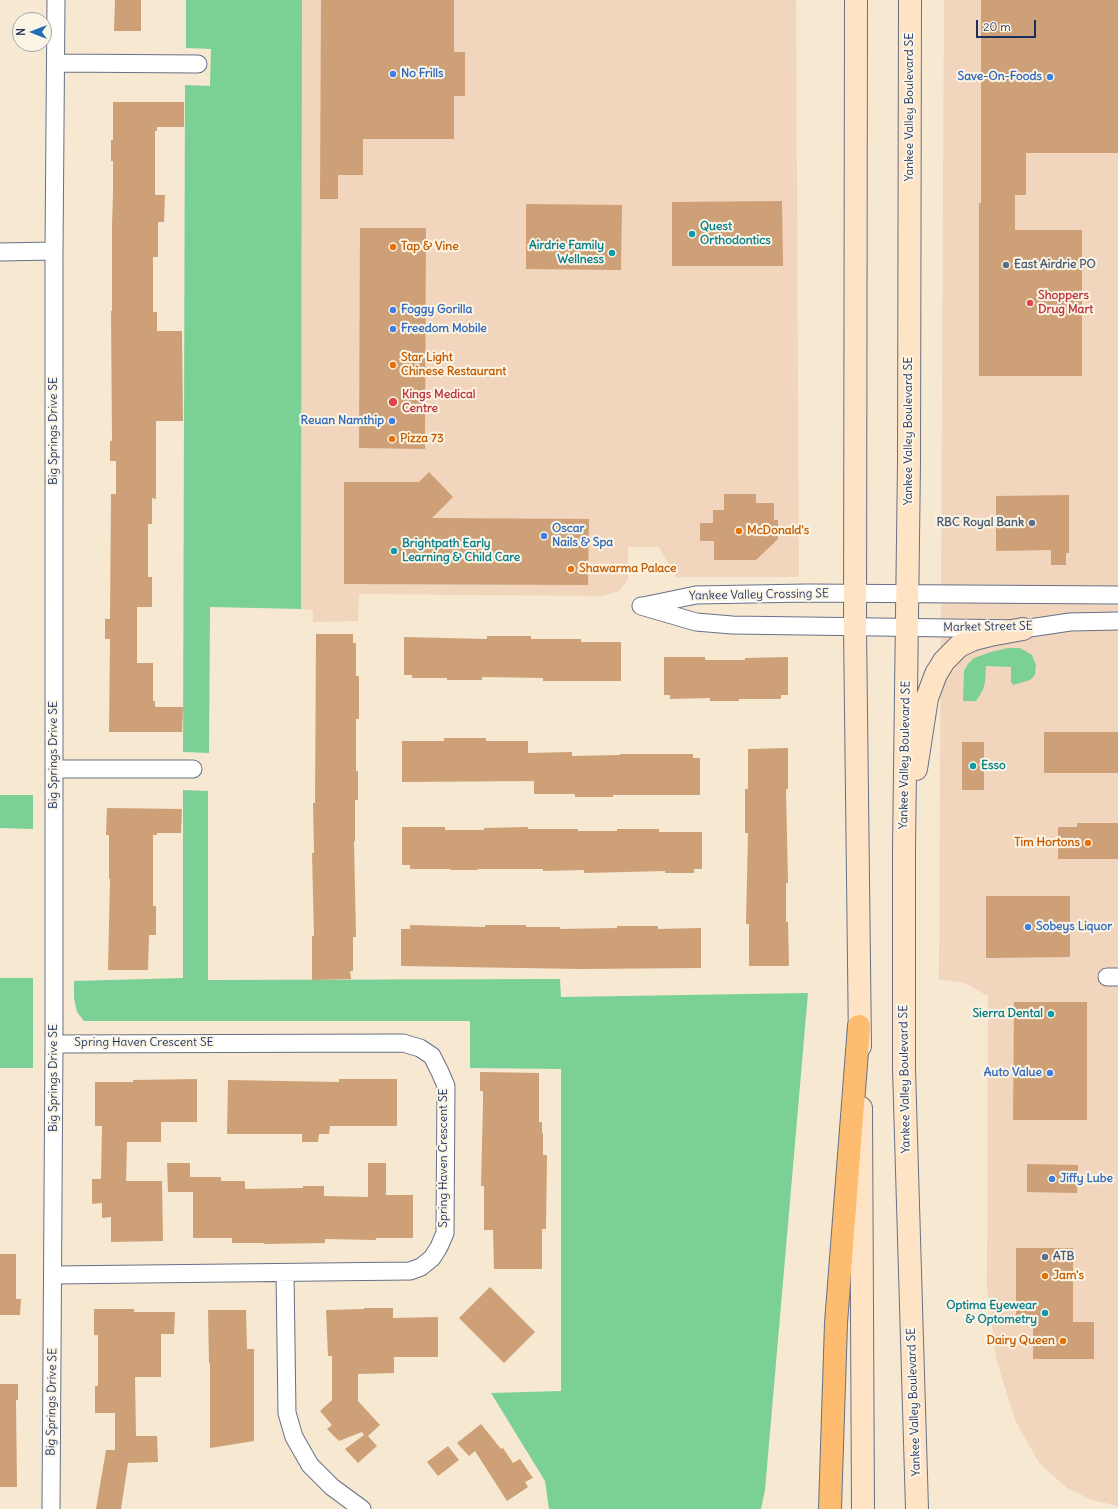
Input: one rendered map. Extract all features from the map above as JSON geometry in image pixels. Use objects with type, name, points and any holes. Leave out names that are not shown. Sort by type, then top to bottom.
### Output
[{"type":"highway","points":[[830,1509],[836,1323],[859,1026]]},
{"type":"main road","points":[[856,0],[855,627],[861,1149],[863,1509]]},
{"type":"main road","name":"Yankee Valley Boulevard SE","points":[[910,0],[910,446],[906,628],[904,1069],[917,1509]]},
{"type":"main road","points":[[910,47],[917,0]]},
{"type":"main road","points":[[904,847],[927,698],[936,674],[944,661],[959,646],[974,639],[1023,630]]},
{"type":"street","name":"Big Springs Drive SE","points":[[51,1509],[54,1044],[54,251],[56,0]]},
{"type":"street","points":[[56,63],[198,64]]},
{"type":"street","points":[[0,252],[54,251]]},
{"type":"street","points":[[907,594],[1118,595]]},
{"type":"street","name":"Yankee Valley Crossing SE","points":[[906,628],[732,625],[696,622],[641,606],[696,595],[907,594]]},
{"type":"street","name":"Market Street SE","points":[[906,628],[1023,630],[1070,622],[1118,621]]},
{"type":"street","points":[[54,769],[193,769]]},
{"type":"street","name":"Spring Haven Crescent SE","points":[[53,1275],[410,1271],[421,1267],[432,1258],[439,1247],[444,1233],[446,1086],[432,1056],[420,1048],[403,1043],[54,1044]]},
{"type":"street","points":[[285,1273],[287,1413],[294,1438],[310,1465],[332,1487],[362,1509]]},
{"type":"shaded area","points":[[302,0],[796,0],[799,577],[676,577],[659,547],[628,547],[628,579],[619,591],[603,596],[359,594],[358,621],[313,622],[313,610],[301,609]]},
{"type":"shaded area","points":[[944,0],[1118,0],[1118,1506],[1092,1500],[1067,1488],[1039,1463],[1016,1422],[997,1362],[987,1291],[988,996],[965,983],[939,979]]},
{"type":"green space","points":[[186,0],[302,0],[301,609],[210,607],[209,753],[183,752],[185,85],[210,86],[211,49],[186,48]]},
{"type":"green space","points":[[1008,648],[1020,648],[1032,655],[1036,665],[1035,675],[1030,680],[1013,685],[1011,682],[1011,667],[986,666],[983,690],[976,701],[963,701],[964,671],[968,664],[974,658]]},
{"type":"green space","points":[[183,790],[208,791],[208,980],[560,979],[561,997],[808,993],[765,1490],[761,1509],[549,1509],[545,1481],[491,1393],[561,1391],[561,1069],[470,1068],[470,1021],[84,1021],[77,1012],[74,998],[74,981],[183,978]]},
{"type":"green space","points":[[0,795],[33,795],[33,829],[0,828]]},
{"type":"green space","points":[[0,978],[33,978],[33,1068],[0,1068]]},
{"type":"building","points":[[115,0],[141,0],[141,31],[114,31]]},
{"type":"building","name":"No Frills","points":[[321,0],[454,0],[454,52],[465,52],[465,96],[454,96],[454,139],[363,139],[363,175],[338,175],[338,199],[320,199]]},
{"type":"building","points":[[981,0],[1118,0],[1118,153],[1026,153],[1026,195],[1015,195],[1015,230],[1082,230],[1082,376],[979,376]]},
{"type":"building","points":[[113,102],[184,102],[184,127],[157,127],[157,131],[155,131],[155,195],[165,195],[164,222],[158,222],[158,257],[153,257],[153,312],[157,312],[157,331],[182,331],[183,421],[156,421],[156,499],[152,498],[152,524],[148,524],[148,577],[152,577],[152,607],[137,607],[137,663],[153,663],[153,701],[155,701],[155,707],[183,707],[182,732],[109,732],[110,639],[105,639],[105,619],[110,619],[111,494],[116,494],[116,461],[110,461],[110,441],[112,441],[111,311],[113,161],[111,161],[111,140],[113,140]]},
{"type":"building","points":[[782,201],[783,266],[672,266],[672,202]]},
{"type":"building","points":[[526,204],[622,205],[621,270],[526,269]]},
{"type":"building","points":[[360,228],[426,228],[425,449],[359,448]]},
{"type":"building","points":[[429,472],[453,497],[432,518],[589,519],[588,585],[344,584],[344,482],[419,482]]},
{"type":"building","name":"McDonald's","points":[[724,494],[756,494],[756,503],[774,503],[774,520],[778,520],[778,539],[756,560],[714,560],[714,541],[700,541],[700,523],[713,523],[713,510],[724,510]]},
{"type":"building","name":"RBC Royal Bank","points":[[1069,495],[1069,553],[1066,553],[1066,565],[1051,565],[1051,550],[996,551],[996,496]]},
{"type":"building","points":[[316,634],[353,634],[353,643],[356,643],[356,676],[359,676],[359,719],[356,719],[356,771],[358,771],[358,800],[355,800],[354,841],[356,937],[353,937],[353,971],[350,971],[351,979],[312,980],[312,936],[314,936],[312,853],[314,853],[313,803],[315,803]]},
{"type":"building","points":[[487,636],[531,636],[531,639],[581,639],[581,642],[621,642],[621,681],[543,681],[543,678],[482,677],[482,680],[447,680],[447,678],[412,678],[412,675],[404,675],[404,637],[487,639]]},
{"type":"building","points":[[664,657],[705,657],[705,660],[745,660],[745,658],[788,657],[788,695],[781,695],[781,699],[739,699],[739,701],[710,701],[710,698],[670,699],[670,695],[664,695]]},
{"type":"building","points":[[1044,732],[1118,732],[1118,773],[1044,773]]},
{"type":"building","points":[[444,738],[486,738],[486,741],[528,741],[528,753],[572,752],[572,756],[620,754],[693,754],[693,758],[700,758],[700,795],[613,795],[613,797],[575,797],[575,794],[534,794],[534,781],[402,782],[402,741],[444,741]]},
{"type":"building","name":"Esso","points":[[962,742],[984,742],[984,790],[962,790]]},
{"type":"building","points":[[788,748],[788,789],[786,789],[788,883],[786,883],[786,922],[788,922],[789,966],[749,966],[749,924],[746,924],[748,833],[745,833],[745,789],[748,789],[748,749]]},
{"type":"building","points":[[107,808],[182,809],[181,833],[157,833],[157,835],[153,835],[153,906],[156,906],[156,935],[149,935],[148,970],[108,970],[110,879],[109,835],[106,835]]},
{"type":"building","name":"Tim Hortons","points":[[1077,823],[1118,823],[1118,859],[1058,859],[1058,827],[1077,827]]},
{"type":"building","points":[[402,827],[445,827],[445,830],[484,830],[484,828],[528,827],[528,829],[578,829],[578,831],[659,829],[659,832],[702,832],[702,869],[694,869],[694,873],[665,873],[665,871],[584,873],[584,870],[543,871],[543,869],[410,869],[410,865],[402,865]]},
{"type":"building","name":"Sobeys Liquor","points":[[986,896],[1070,896],[1070,957],[986,958]]},
{"type":"building","points":[[410,925],[485,927],[485,925],[526,925],[526,927],[560,927],[560,929],[617,928],[617,926],[658,926],[658,929],[701,928],[701,968],[580,969],[401,966],[401,929],[410,929]]},
{"type":"building","name":"Auto Value","points":[[1014,1002],[1087,1002],[1087,1120],[1013,1120]]},
{"type":"building","points":[[480,1072],[539,1073],[539,1122],[542,1122],[543,1155],[547,1155],[546,1229],[542,1229],[542,1269],[494,1269],[493,1230],[484,1230],[484,1186],[481,1186],[483,1091],[480,1091]]},
{"type":"building","points":[[197,1079],[197,1122],[161,1122],[161,1142],[127,1142],[126,1181],[162,1181],[163,1241],[111,1242],[111,1217],[102,1218],[102,1203],[92,1204],[92,1179],[101,1179],[102,1126],[95,1126],[95,1082]]},
{"type":"building","points":[[339,1079],[397,1079],[397,1126],[330,1126],[329,1134],[319,1134],[318,1142],[302,1142],[302,1134],[227,1134],[228,1080],[339,1082]]},
{"type":"building","points":[[167,1163],[190,1163],[190,1177],[221,1177],[221,1181],[245,1181],[245,1189],[303,1188],[303,1186],[324,1186],[324,1196],[368,1197],[368,1163],[386,1163],[386,1195],[413,1195],[413,1238],[376,1238],[376,1240],[325,1239],[325,1243],[264,1244],[232,1243],[232,1238],[193,1238],[193,1192],[168,1192]]},
{"type":"building","name":"Jiffy Lube","points":[[1027,1164],[1078,1165],[1077,1193],[1027,1192]]},
{"type":"building","points":[[1016,1248],[1073,1248],[1073,1322],[1094,1322],[1094,1359],[1033,1359],[1033,1322],[1016,1322]]},
{"type":"building","points":[[0,1254],[16,1254],[16,1299],[21,1299],[20,1315],[0,1315]]},
{"type":"building","points":[[490,1287],[535,1332],[504,1363],[459,1318]]},
{"type":"building","points":[[393,1308],[393,1318],[438,1317],[438,1357],[394,1357],[394,1373],[358,1374],[358,1401],[380,1425],[368,1436],[377,1446],[358,1463],[345,1449],[364,1435],[362,1432],[339,1441],[327,1429],[332,1425],[320,1411],[332,1400],[332,1356],[328,1356],[326,1310]]},
{"type":"building","points":[[94,1309],[134,1309],[134,1312],[175,1312],[174,1334],[161,1334],[161,1377],[135,1377],[136,1436],[157,1436],[158,1462],[128,1463],[121,1509],[96,1509],[106,1450],[115,1450],[115,1413],[95,1413],[95,1386],[98,1386],[98,1335],[94,1335]]},
{"type":"building","points":[[208,1310],[246,1310],[247,1349],[254,1349],[254,1441],[210,1448],[210,1363]]},
{"type":"building","points":[[0,1384],[18,1384],[18,1400],[16,1400],[17,1487],[0,1487]]},
{"type":"building","points":[[481,1424],[501,1449],[503,1448],[513,1463],[520,1459],[533,1478],[525,1482],[528,1487],[507,1501],[475,1451],[469,1456],[457,1443]]},
{"type":"building","points":[[448,1446],[459,1460],[438,1476],[427,1462]]},
{"type":"place","name":"No Frills","points":[[393,74]]},
{"type":"place","name":"Save-On-Foods","points":[[1050,77]]},
{"type":"place","name":"Quest Orthodontics","points":[[692,234]]},
{"type":"place","name":"Tap & Vine","points":[[393,247]]},
{"type":"place","name":"Airdrie Family Wellness","points":[[612,253]]},
{"type":"place","name":"East Airdrie PO","points":[[1006,265]]},
{"type":"place","name":"Shoppers Drug Mart","points":[[1030,303]]},
{"type":"place","name":"Foggy Gorilla","points":[[393,310]]},
{"type":"place","name":"Freedom Mobile","points":[[393,329]]},
{"type":"place","name":"Star Light Chinese Restaurant","points":[[393,365]]},
{"type":"place","name":"Kings Medical Centre","points":[[393,402]]},
{"type":"place","name":"Reuan Namthip","points":[[392,421]]},
{"type":"place","name":"Pizza 73","points":[[392,439]]},
{"type":"place","name":"RBC Royal Bank","points":[[1032,523]]},
{"type":"place","name":"McDonald's","points":[[739,531]]},
{"type":"place","name":"Oscar Nails & Spa","points":[[544,536]]},
{"type":"place","name":"Brightpath Early Learning & Child Care","points":[[394,551]]},
{"type":"place","name":"Shawarma Palace","points":[[571,569]]},
{"type":"place","name":"Esso","points":[[973,766]]},
{"type":"place","name":"Tim Hortons","points":[[1088,843]]},
{"type":"place","name":"Sobeys Liquor","points":[[1028,927]]},
{"type":"place","name":"Sierra Dental","points":[[1051,1014]]},
{"type":"place","name":"Auto Value","points":[[1050,1073]]},
{"type":"place","name":"Jiffy Lube","points":[[1052,1179]]},
{"type":"place","name":"ATB","points":[[1045,1257]]},
{"type":"place","name":"Jam's","points":[[1045,1276]]},
{"type":"place","name":"Optima Eyewear & Optometry","points":[[1045,1313]]},
{"type":"place","name":"Dairy Queen","points":[[1063,1341]]}]
